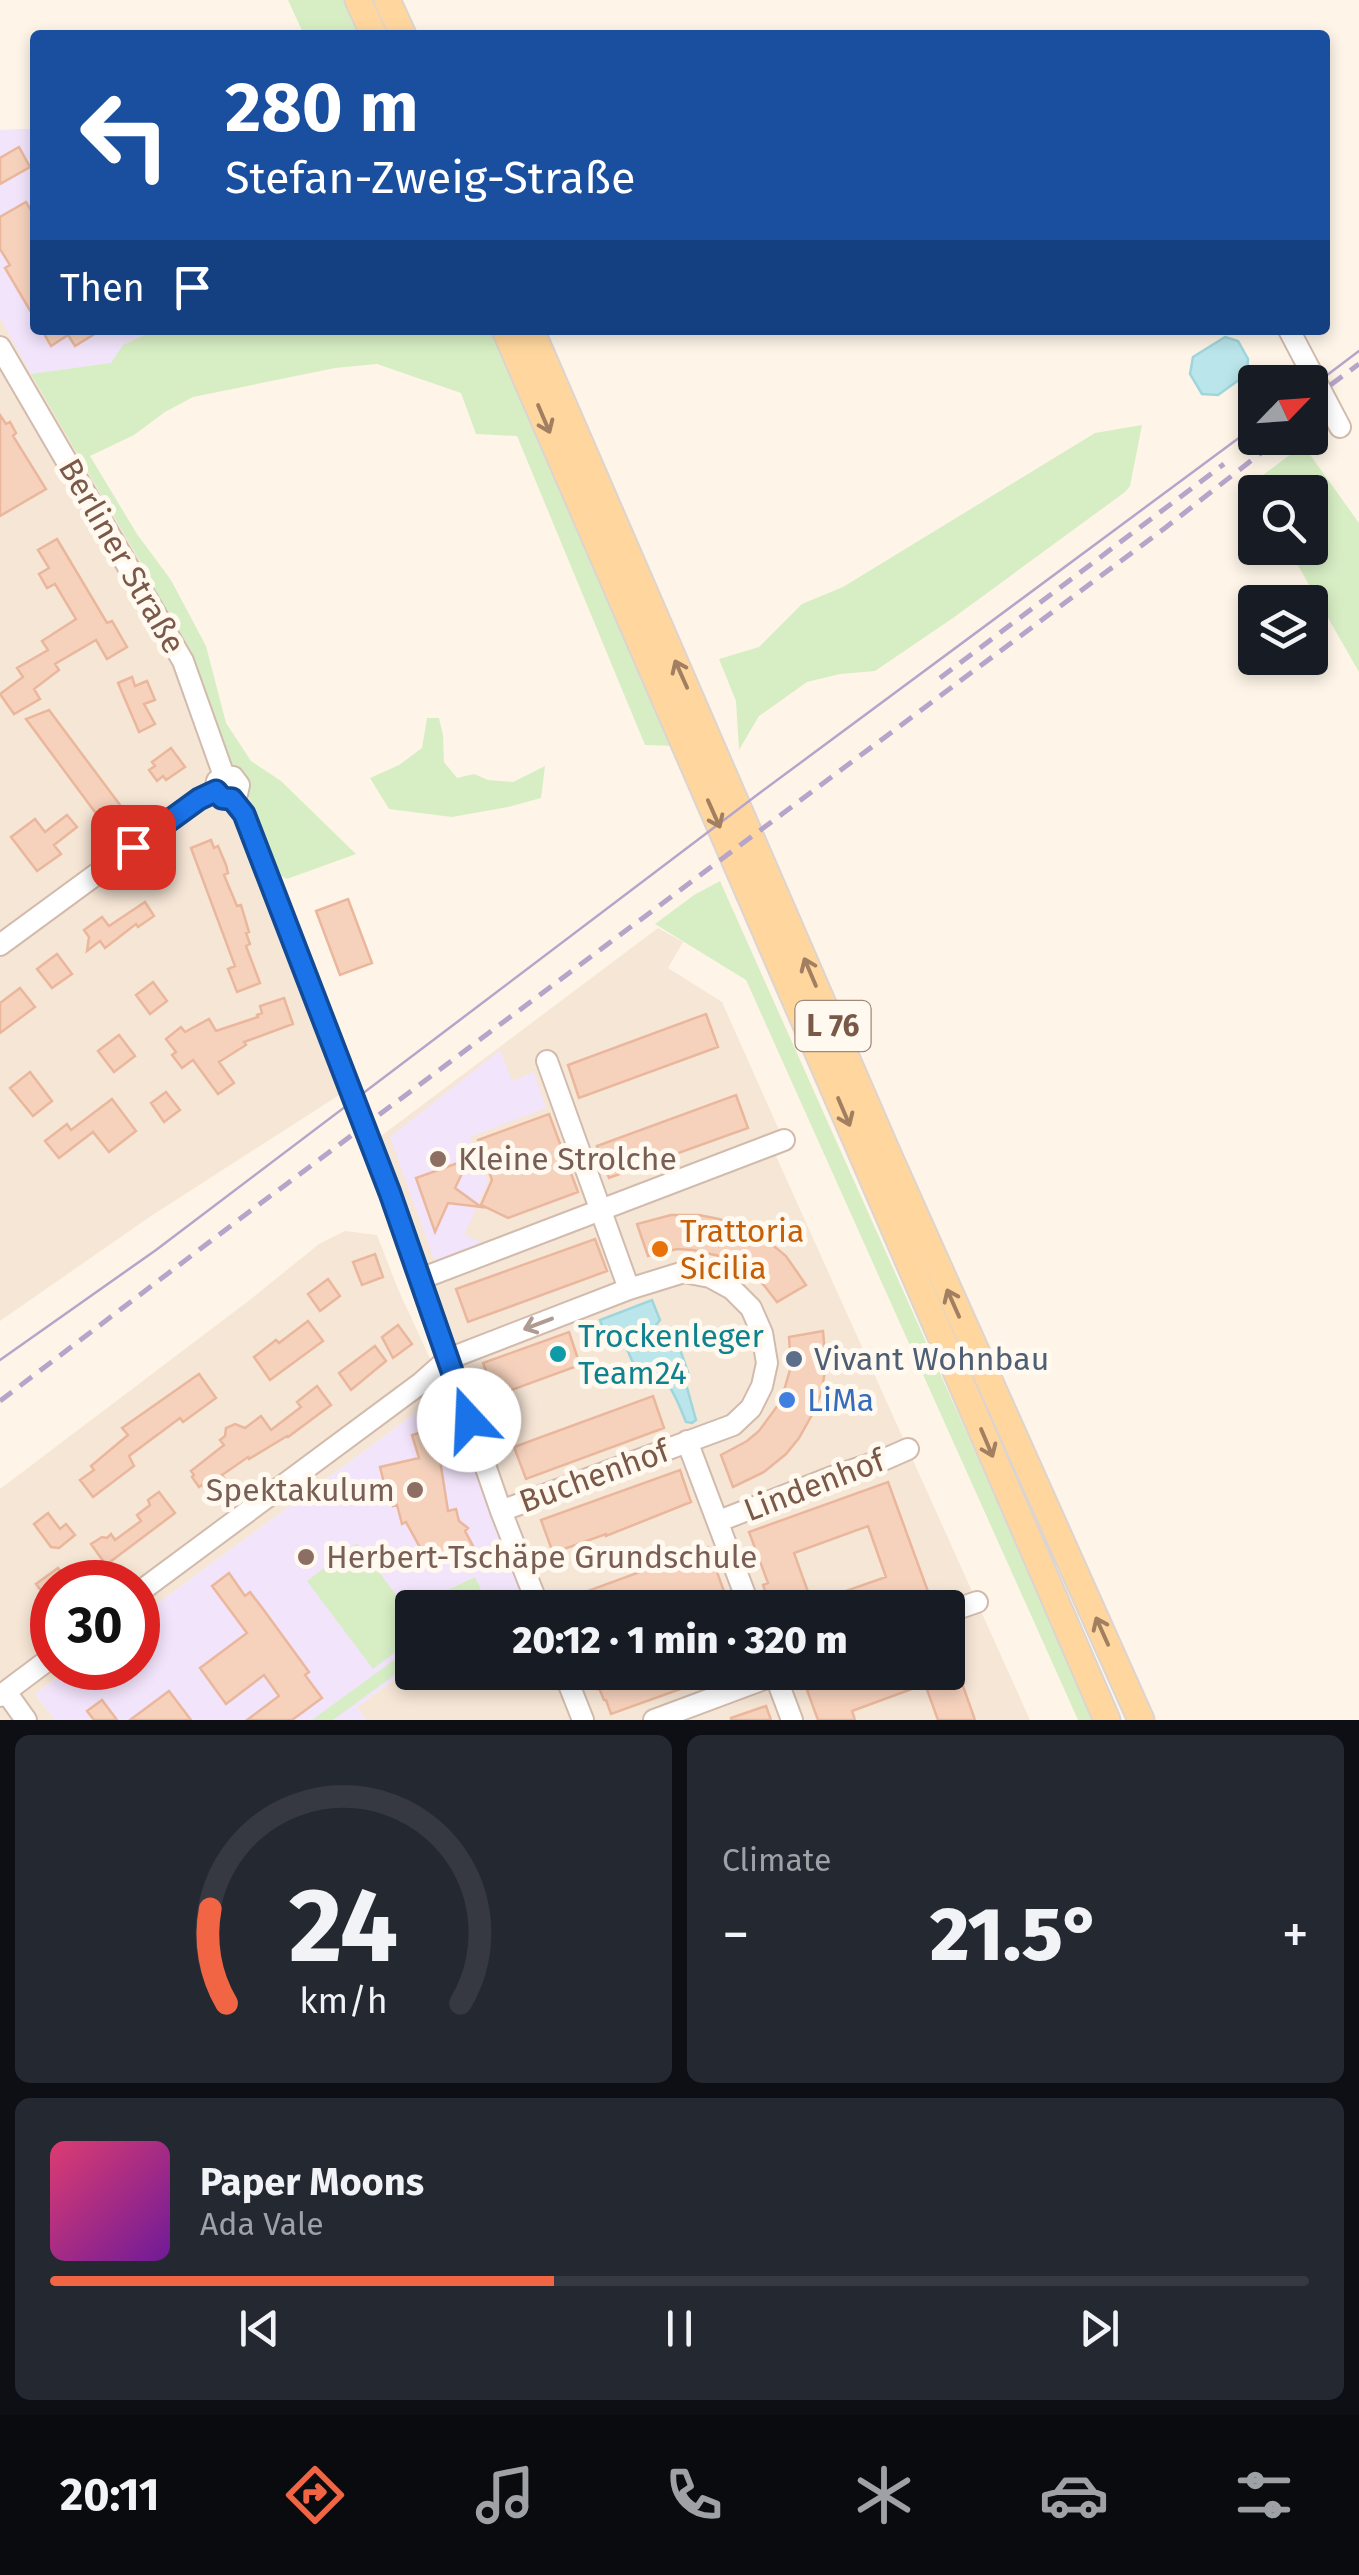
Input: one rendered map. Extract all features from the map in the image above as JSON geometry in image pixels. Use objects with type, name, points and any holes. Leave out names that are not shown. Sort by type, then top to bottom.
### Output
[{"type":"main road","points":[[358,0],[372,30]]},
{"type":"main road","points":[[387,0],[400,30]]},
{"type":"main road","name":"L 76","points":[[507,335],[1107,1720]]},
{"type":"main road","name":"L 76","points":[[533,335],[888,1154],[1141,1720]]},
{"type":"street","points":[[1292,335],[1340,427]]},
{"type":"street","name":"Berliner Straße","points":[[0,347],[7,374],[183,661],[224,789],[244,814],[252,832],[532,1590]]},
{"type":"street","points":[[0,945],[199,799],[224,789]]},
{"type":"street","points":[[546,1061],[629,1289]]},
{"type":"street","points":[[420,1279],[784,1140]]},
{"type":"street","name":"Buchenhof","points":[[160,1577],[422,1383],[448,1359],[629,1289],[684,1272],[710,1278],[732,1289],[751,1308],[762,1333],[767,1363],[752,1408],[733,1425],[501,1511]]},
{"type":"street","points":[[687,1442],[744,1590]]},
{"type":"street","name":"Lindenhof","points":[[719,1521],[908,1449]]},
{"type":"street","points":[[965,1606],[976,1602]]},
{"type":"street","points":[[26,1720],[3,1694],[30,1674]]},
{"type":"street","points":[[571,1690],[583,1720]]},
{"type":"street","points":[[654,1720],[733,1690]]},
{"type":"street","points":[[782,1690],[792,1720]]},
{"type":"shaded area","points":[[30,129],[30,335],[144,335],[123,345],[112,363],[32,374],[141,563],[246,777],[247,792],[358,1083],[151,1216],[0,1321],[0,130]]},
{"type":"shaded area","points":[[30,129],[30,335],[144,335],[123,345],[112,363],[31,374],[0,318],[0,130]]},
{"type":"shaded area","points":[[658,928],[683,942],[668,968],[722,1002],[788,1150],[776,1156],[1030,1720],[584,1720],[572,1690],[965,1690],[965,1590],[534,1590],[427,1262],[381,1136]]},
{"type":"shaded area","name":"Kleine Strolche","points":[[500,1050],[512,1081],[534,1072],[546,1108],[470,1137],[488,1182],[464,1235],[489,1245],[436,1265],[390,1137]]},
{"type":"shaded area","points":[[345,1231],[377,1235],[450,1402],[420,1410],[160,1602],[160,1560],[30,1560],[30,1690],[40,1690],[35,1694],[55,1720],[0,1720],[0,1489],[319,1244]]},
{"type":"shaded area","name":"Herbert-Tschäpe Grundschule","points":[[450,1402],[529,1590],[395,1590],[395,1679],[357,1707],[366,1720],[55,1720],[35,1694],[40,1690],[160,1690],[160,1602],[420,1410]]},
{"type":"shaded area","points":[[395,1679],[395,1690],[570,1690],[582,1720],[366,1720],[357,1707]]},
{"type":"green space","points":[[288,0],[346,0],[360,30],[302,30]]},
{"type":"green space","points":[[144,335],[497,335],[673,746],[645,745],[517,436],[476,434],[461,393],[377,364],[335,368],[193,397],[134,435],[90,456],[137,534],[171,580],[206,646],[226,723],[251,761],[281,781],[356,854],[287,879],[278,874],[247,792],[246,777],[231,764],[194,665],[141,563],[31,374],[111,363],[123,345]]},
{"type":"green space","points":[[1142,425],[1130,486],[1125,492],[875,671],[807,682],[759,716],[739,750],[736,701],[719,659],[759,647],[802,604],[843,587],[1095,433]]},
{"type":"green space","points":[[1290,455],[1310,455],[1325,475],[1263,475]]},
{"type":"green space","points":[[1328,480],[1359,523],[1359,672],[1328,618],[1328,585],[1309,585],[1298,565],[1328,565]]},
{"type":"green space","points":[[427,718],[439,718],[444,762],[457,778],[474,774],[488,780],[513,782],[545,766],[541,798],[452,817],[389,809],[370,778],[399,765],[422,748]]},
{"type":"green space","points":[[720,881],[1095,1720],[1078,1720],[746,980],[655,924]]},
{"type":"green space","points":[[357,1543],[395,1593],[395,1652],[373,1669],[307,1581]]},
{"type":"green space","points":[[475,1577],[481,1590],[448,1590]]},
{"type":"green space","points":[[395,1659],[395,1675],[333,1720],[312,1720]]},
{"type":"water","points":[[1225,337],[1238,341],[1248,365],[1238,365],[1238,381],[1218,395],[1202,394],[1190,374],[1193,357]]},
{"type":"water","points":[[652,1300],[660,1320],[656,1331],[665,1338],[675,1335],[690,1378],[686,1384],[696,1420],[692,1423],[686,1422],[662,1378],[634,1365],[622,1338],[608,1342],[600,1320]]},
{"type":"building","points":[[19,147],[30,167],[0,184],[0,158]]},
{"type":"building","points":[[26,202],[30,209],[30,310],[5,268],[10,265],[0,249],[0,217]]},
{"type":"building","points":[[45,335],[68,335],[51,346]]},
{"type":"building","points":[[68,335],[93,335],[75,346]]},
{"type":"building","points":[[0,415],[6,424],[10,422],[16,433],[13,436],[46,489],[0,516]]},
{"type":"building","points":[[57,539],[107,623],[112,621],[127,647],[107,659],[96,640],[55,664],[59,670],[34,689],[40,699],[14,714],[0,694],[23,677],[17,668],[48,650],[42,641],[76,619],[55,584],[47,588],[39,574],[49,568],[38,550]]},
{"type":"building","points":[[132,677],[135,686],[147,681],[155,700],[144,704],[155,724],[139,732],[118,683]]},
{"type":"building","points":[[49,710],[129,817],[109,831],[26,719]]},
{"type":"building","points":[[171,748],[185,767],[166,780],[163,776],[157,781],[149,770],[155,766],[152,762]]},
{"type":"building","points":[[67,815],[77,827],[54,845],[61,854],[37,871],[11,837],[35,819],[45,832]]},
{"type":"building","points":[[211,840],[226,865],[228,873],[224,875],[237,906],[241,905],[249,932],[246,933],[250,944],[246,946],[260,983],[237,992],[228,969],[235,966],[191,848]]},
{"type":"building","points":[[348,899],[372,963],[340,975],[316,911]]},
{"type":"building","points":[[145,902],[154,916],[138,927],[136,924],[105,948],[100,941],[87,951],[89,937],[84,930],[102,917],[109,926]]},
{"type":"building","points":[[57,954],[72,974],[52,988],[37,969]]},
{"type":"building","points":[[153,982],[167,1001],[150,1014],[136,995]]},
{"type":"building","points":[[20,988],[35,1007],[0,1033],[0,1003]]},
{"type":"building","points":[[284,998],[293,1024],[244,1042],[246,1045],[219,1062],[234,1083],[218,1094],[193,1060],[182,1068],[172,1055],[176,1052],[166,1039],[181,1027],[185,1032],[209,1019],[216,1031],[258,1017],[262,1013],[260,1006]]},
{"type":"building","points":[[706,1014],[718,1047],[579,1098],[568,1065]]},
{"type":"building","points":[[119,1035],[135,1056],[114,1072],[98,1051]]},
{"type":"building","points":[[30,1072],[52,1101],[33,1116],[10,1088]]},
{"type":"building","points":[[166,1092],[180,1110],[164,1122],[151,1103]]},
{"type":"building","points":[[736,1095],[748,1128],[609,1178],[597,1146]]},
{"type":"building","points":[[112,1099],[136,1131],[109,1152],[93,1132],[59,1158],[45,1141],[67,1124],[71,1130]]},
{"type":"building","points":[[549,1114],[578,1192],[508,1218],[481,1205],[492,1180],[478,1140]]},
{"type":"building","points":[[469,1159],[455,1188],[481,1207],[448,1203],[435,1232],[416,1178]]},
{"type":"building","points":[[671,1215],[699,1215],[746,1228],[786,1256],[806,1285],[777,1302],[759,1279],[728,1258],[677,1249],[648,1256],[637,1224]]},
{"type":"building","points":[[595,1239],[607,1271],[468,1322],[456,1289]]},
{"type":"building","points":[[375,1254],[383,1277],[362,1285],[353,1262]]},
{"type":"building","points":[[328,1279],[340,1296],[320,1311],[308,1294]]},
{"type":"building","points":[[308,1321],[323,1341],[270,1380],[254,1357]]},
{"type":"building","points":[[398,1325],[412,1344],[393,1358],[382,1337]]},
{"type":"building","points":[[823,1331],[826,1366],[821,1394],[799,1438],[764,1472],[733,1487],[721,1455],[759,1431],[781,1401],[791,1366],[789,1337]]},
{"type":"building","points":[[569,1332],[580,1365],[495,1396],[483,1363]]},
{"type":"building","points":[[375,1346],[386,1361],[351,1390],[339,1373]]},
{"type":"building","points":[[199,1374],[216,1398],[183,1422],[180,1418],[129,1456],[134,1466],[93,1497],[80,1480],[128,1435],[122,1428]]},
{"type":"building","points":[[317,1386],[331,1405],[288,1437],[248,1457],[214,1485],[199,1487],[191,1471],[224,1445],[220,1440],[226,1428],[235,1424],[245,1428],[261,1416],[271,1430],[301,1407],[297,1402]]},
{"type":"building","points":[[653,1396],[664,1428],[526,1479],[514,1447]]},
{"type":"building","points":[[430,1430],[438,1447],[448,1511],[456,1509],[473,1546],[435,1566],[406,1522],[402,1524],[380,1467],[419,1458],[412,1435]]},
{"type":"building","points":[[680,1470],[691,1502],[553,1553],[541,1520]]},
{"type":"building","points":[[888,1482],[927,1590],[849,1590],[886,1577],[868,1526],[794,1553],[807,1590],[765,1590],[763,1585],[768,1583],[749,1532]]},
{"type":"building","points":[[159,1492],[175,1513],[113,1560],[102,1560],[91,1544],[111,1534],[115,1540],[141,1521],[137,1515],[150,1505],[148,1500]]},
{"type":"building","points":[[48,1513],[60,1529],[66,1524],[75,1535],[59,1548],[51,1547],[34,1524]]},
{"type":"building","points":[[708,1547],[724,1590],[590,1590]]},
{"type":"building","points":[[229,1573],[245,1596],[250,1592],[263,1609],[309,1672],[305,1675],[322,1698],[292,1720],[247,1720],[279,1696],[264,1675],[226,1704],[200,1668],[247,1633],[212,1586]]},
{"type":"building","points":[[600,1690],[678,1690],[611,1714]]},
{"type":"building","points":[[807,1690],[909,1690],[852,1711],[855,1720],[818,1720]]},
{"type":"building","points":[[927,1690],[964,1690],[975,1720],[938,1720]]},
{"type":"building","points":[[169,1691],[191,1720],[130,1720]]},
{"type":"building","points":[[102,1700],[117,1720],[94,1720],[87,1711]]},
{"type":"building","points":[[766,1706],[771,1720],[731,1720],[731,1718]]},
{"type":"tram line","points":[[1328,374],[1359,351]]},
{"type":"tram line","points":[[0,1360],[156,1250],[757,795],[1238,439]]},
{"type":"railway","points":[[1328,387],[1359,364]]},
{"type":"railway","points":[[0,1401],[1258,455]]},
{"type":"railway","points":[[940,678],[1224,464]]},
{"type":"place","name":"Kleine Strolche","points":[[438,1159]]},
{"type":"place","name":"Trattoria Sicilia","points":[[660,1249]]},
{"type":"place","name":"Trockenleger Team24","points":[[558,1354]]},
{"type":"place","name":"Vivant Wohnbau","points":[[794,1359]]},
{"type":"place","name":"LiMa","points":[[787,1400]]},
{"type":"place","name":"Spektakulum","points":[[415,1490]]},
{"type":"place","name":"Herbert-Tschäpe Grundschule","points":[[306,1557]]},
{"type":"route","points":[[133,847],[216,791],[222,798],[232,799],[244,814],[390,1193],[469,1420]]}]
